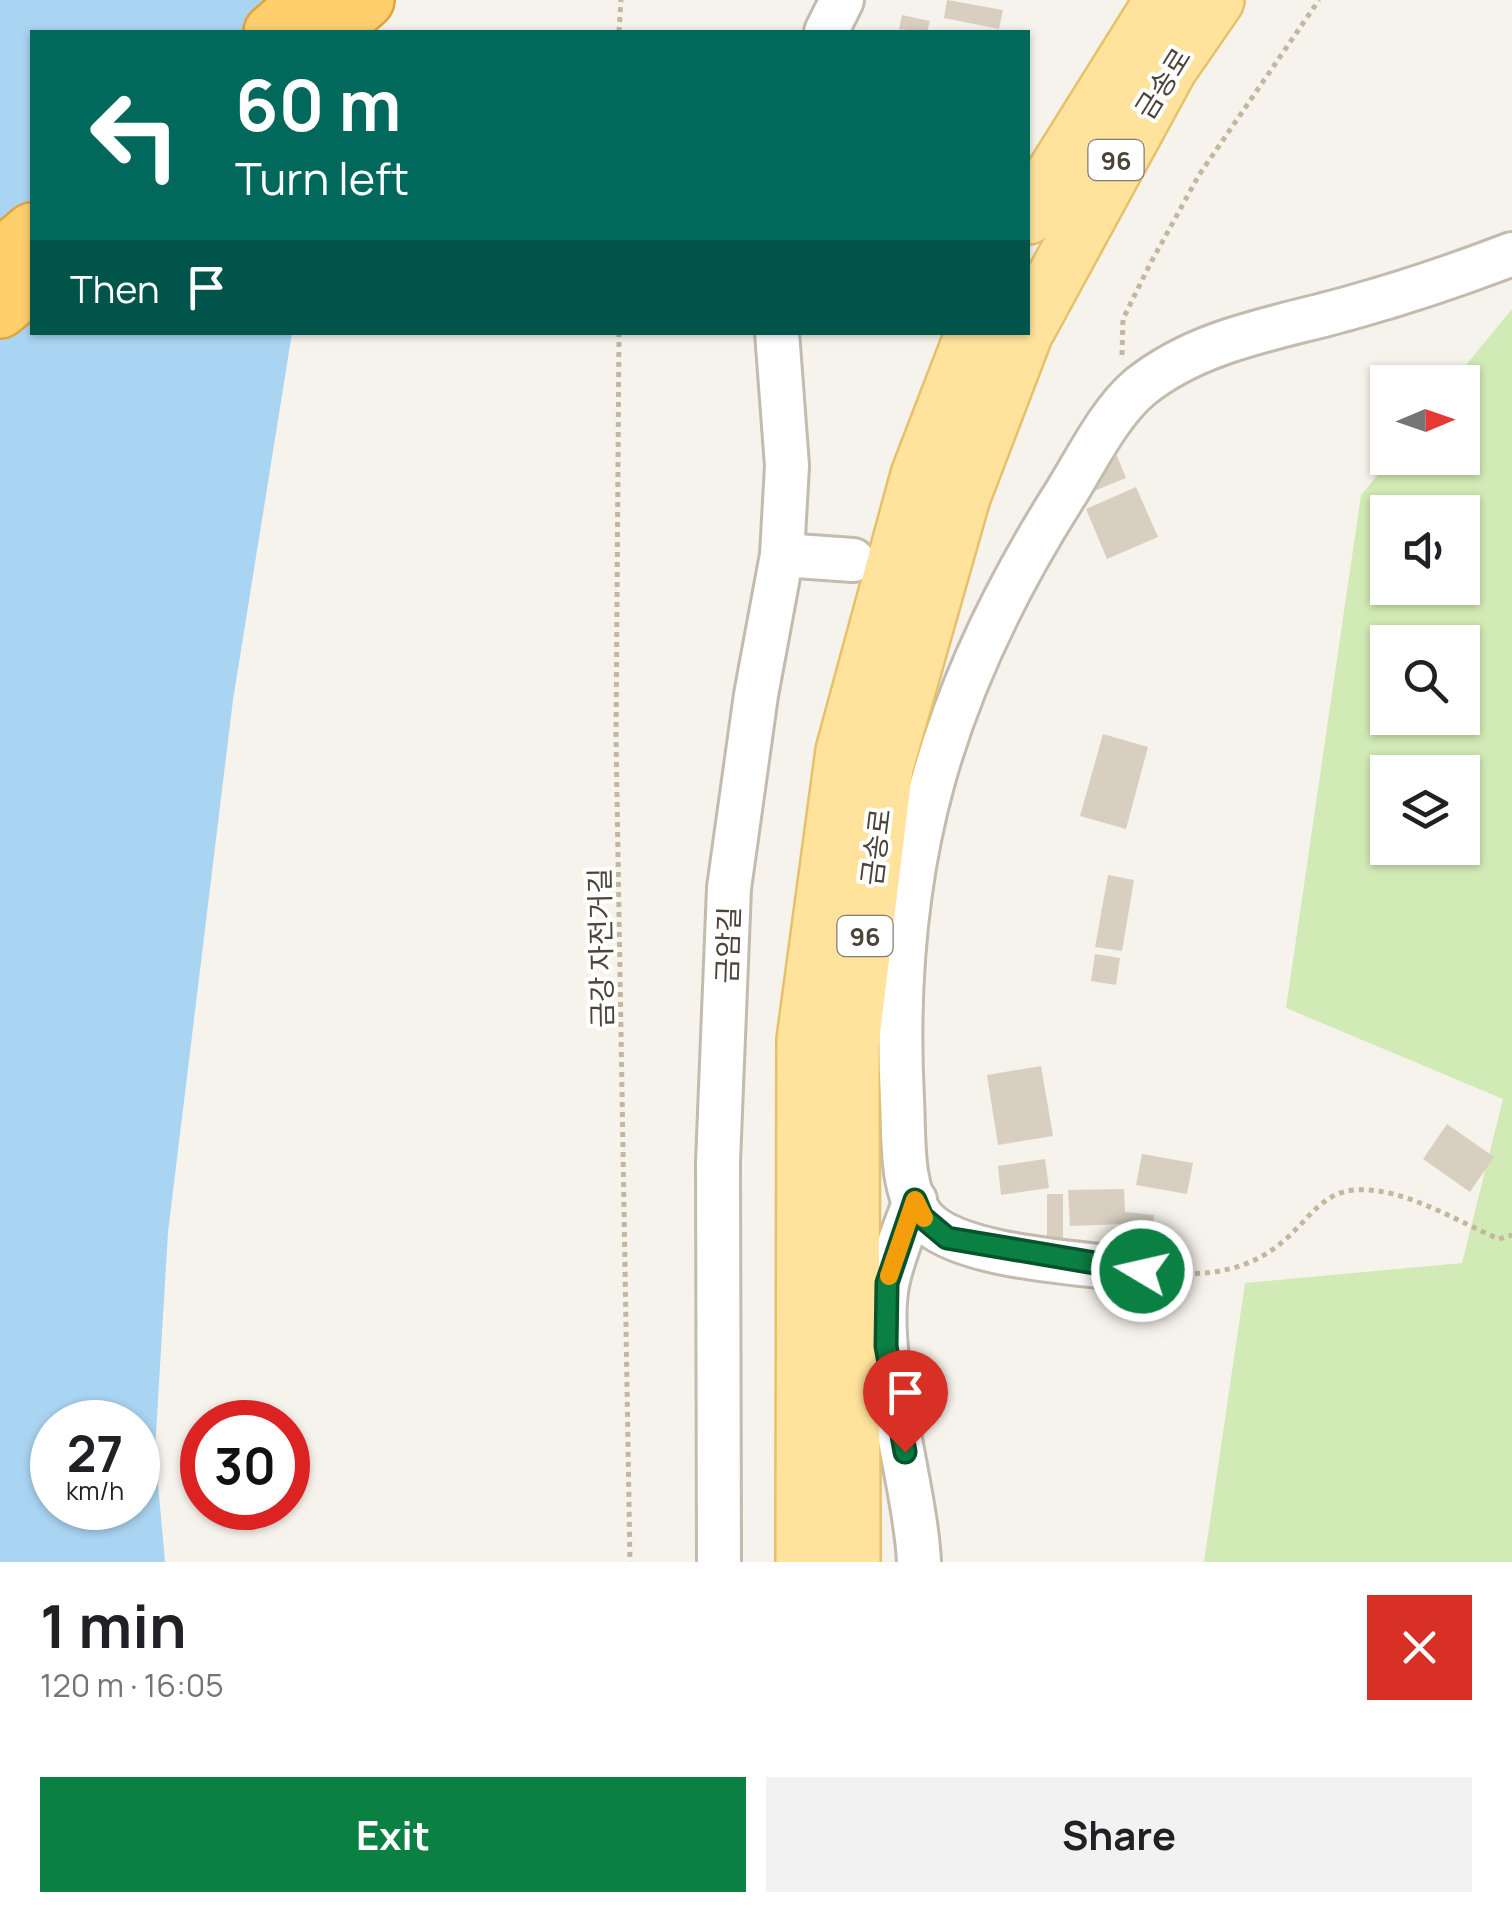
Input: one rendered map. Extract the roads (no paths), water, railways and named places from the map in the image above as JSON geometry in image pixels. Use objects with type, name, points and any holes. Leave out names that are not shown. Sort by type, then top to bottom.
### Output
[{"type":"highway","points":[[274,30],[308,0]]},
{"type":"highway","points":[[332,30],[366,0]]},
{"type":"highway","points":[[0,258],[30,233]]},
{"type":"highway","points":[[0,310],[30,285]]},
{"type":"main road","name":"금송로","points":[[1030,213],[1163,0]]},
{"type":"main road","name":"금송로","points":[[1030,323],[1168,68],[1216,0]]},
{"type":"main road","name":"금송로","points":[[804,1562],[805,1040],[844,750],[919,475],[973,335]]},
{"type":"main road","name":"금송로","points":[[852,1562],[851,1044],[885,767],[962,497],[1024,335]]},
{"type":"street","points":[[827,30],[842,0]]},
{"type":"street","points":[[1142,1271],[947,1238],[922,1217],[915,1200],[905,1145],[899,1038],[904,909],[933,779],[982,639],[993,578],[1064,496],[1137,389],[1203,349],[1352,308],[1512,254]]},
{"type":"street","name":"금암길","points":[[718,1562],[718,1162],[729,888],[756,695],[782,555],[787,466],[777,335]]},
{"type":"street","points":[[782,555],[853,560]]},
{"type":"street","points":[[915,1200],[887,1283],[886,1346],[917,1521],[919,1562]]},
{"type":"water","points":[[0,0],[282,0],[279,30],[30,30],[30,335],[292,335],[233,700],[168,1232],[158,1400],[30,1400],[30,1530],[160,1530],[160,1506],[165,1562],[0,1562]]}]
